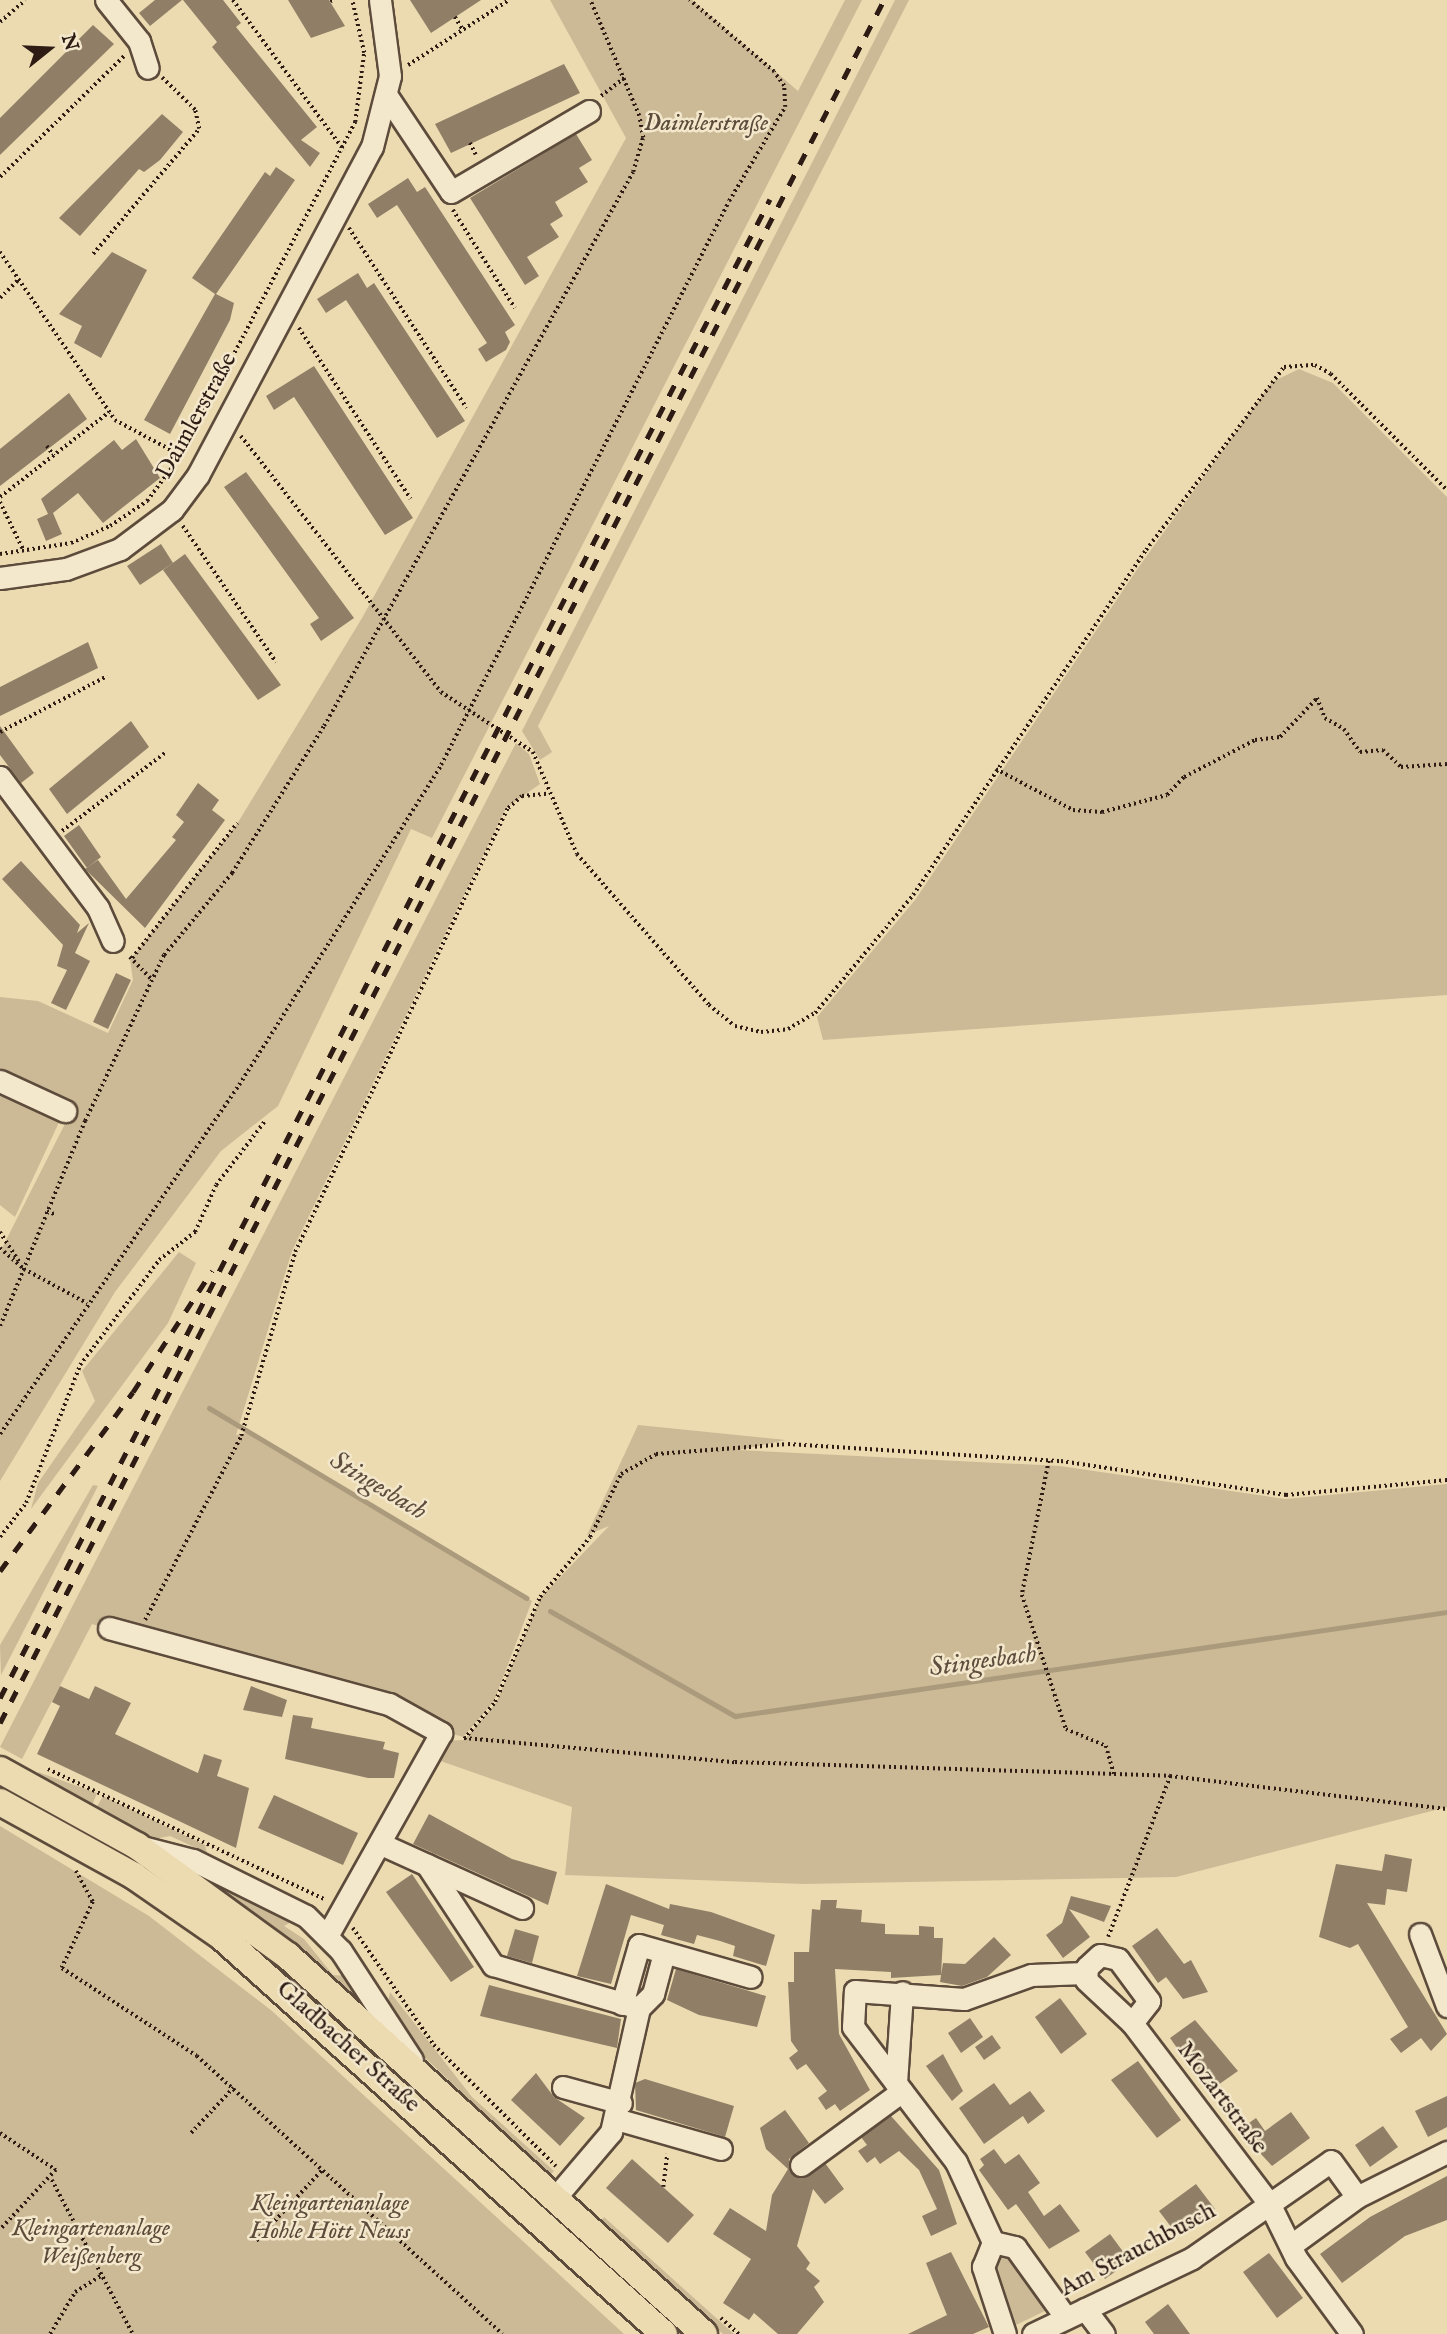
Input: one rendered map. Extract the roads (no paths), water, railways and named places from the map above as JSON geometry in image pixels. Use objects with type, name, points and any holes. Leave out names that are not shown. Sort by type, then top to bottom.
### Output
[{"type":"main road","name":"Gladbacher Straße","points":[[0,1770],[137,1846],[288,1956],[425,2079],[562,2189],[708,2321]]},
{"type":"main road","name":"Gladbacher Straße","points":[[0,1802],[134,1877],[222,1937],[664,2334]]},
{"type":"street","points":[[106,0],[139,41],[148,68]]},
{"type":"street","name":"Daimlerstraße","points":[[380,0],[389,86],[451,192],[589,111]]},
{"type":"street","name":"Daimlerstraße","points":[[0,578],[96,560],[172,510],[202,466],[360,170],[389,86]]},
{"type":"street","points":[[0,777],[98,908],[113,941]]},
{"type":"street","points":[[0,1081],[65,1111]]},
{"type":"street","points":[[109,1629],[135,1640],[389,1704],[441,1733],[342,1916],[328,1934]]},
{"type":"street","points":[[381,1844],[522,1908]]},
{"type":"street","name":"Gladbacher Straße","points":[[137,1846],[193,1860],[306,1916],[328,1934],[425,2079]]},
{"type":"street","points":[[426,1865],[493,1965],[630,2006]]},
{"type":"street","points":[[1420,1934],[1447,2006]]},
{"type":"street","points":[[562,2189],[618,2111],[639,1945],[751,1977]]},
{"type":"street","points":[[1005,2334],[983,2267],[993,2242],[956,2162],[853,2027],[855,1991],[902,1992],[964,1999],[1031,1975],[1085,1973],[1100,1955],[1118,1959],[1149,2001],[1132,2023]]},
{"type":"street","name":"Mozartstraße","points":[[1085,1973],[1090,1987],[1132,2023],[1270,2205],[1294,2243],[1296,2258],[1353,2334]]},
{"type":"street","points":[[802,2165],[899,2087],[902,1992]]},
{"type":"street","points":[[564,2087],[673,2136],[721,2150]]},
{"type":"street","points":[[1294,2243],[1357,2197],[1447,2152]]},
{"type":"street","name":"Am Strauchbusch","points":[[1033,2334],[1192,2258],[1331,2161],[1357,2197]]},
{"type":"street","points":[[993,2242],[1015,2247],[1066,2318]]},
{"type":"street","points":[[1085,2309],[1104,2334]]},
{"type":"waterway","name":"Stingesbach","points":[[209,1408],[527,1598]]},
{"type":"waterway","name":"Stingesbach","points":[[550,1611],[735,1716],[1447,1612]]},
{"type":"railway","points":[[0,1723],[884,0]]},
{"type":"railway","points":[[0,1698],[770,199]]},
{"type":"railway","points":[[0,1571],[133,1392],[212,1271]]},
{"type":"park label","name":"Kleingartenanlage Hohle Hött Neuss","points":[[330,2218]]},
{"type":"park label","name":"Kleingartenanlage Weißenberg","points":[[91,2243]]}]
